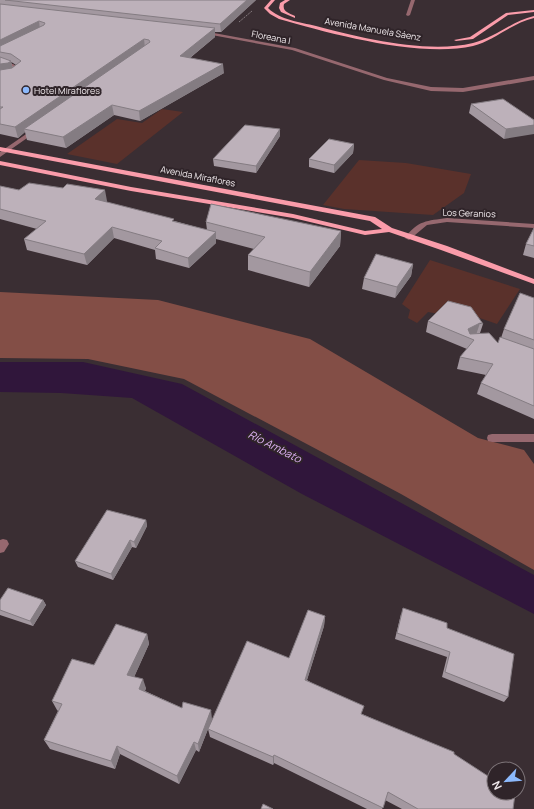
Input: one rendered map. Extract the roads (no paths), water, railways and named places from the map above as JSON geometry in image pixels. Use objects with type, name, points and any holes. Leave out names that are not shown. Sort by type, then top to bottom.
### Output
[{"type":"main road","name":"Avenida Manuela Sáenz","points":[[272,0],[266,8],[280,18],[353,35],[426,46],[456,46],[481,43],[523,19],[534,17]]},
{"type":"main road","name":"Avenida Manuela Sáenz","points":[[288,0],[282,3],[281,8],[283,12],[315,22]]},
{"type":"main road","points":[[449,40],[471,38],[507,14],[534,11]]},
{"type":"main road","name":"Avenida Miraflores","points":[[2,152],[146,177],[372,220],[389,230],[444,248],[534,282]]},
{"type":"main road","name":"Avenida Miraflores","points":[[0,163],[131,189],[293,216],[366,233],[389,230]]},
{"type":"main road","points":[[131,189],[146,177]]},
{"type":"street","points":[[408,15],[413,0]]},
{"type":"street","name":"Floreana I","points":[[195,31],[223,35],[293,50],[386,80],[431,89],[468,89],[534,78]]},
{"type":"street","points":[[0,63],[11,65],[20,70],[12,75],[0,77]]},
{"type":"street","points":[[2,152],[44,123]]},
{"type":"street","name":"Los Geranios","points":[[410,238],[416,229],[425,223],[447,220],[534,226]]},
{"type":"street","points":[[492,438],[534,438]]},
{"type":"water","name":"Río Ambato","points":[[0,362],[83,362],[182,384],[534,575],[534,614],[302,494],[132,398],[61,393],[0,392]]},
{"type":"place","name":"Hotel Miraflores","points":[[26,90]]}]
